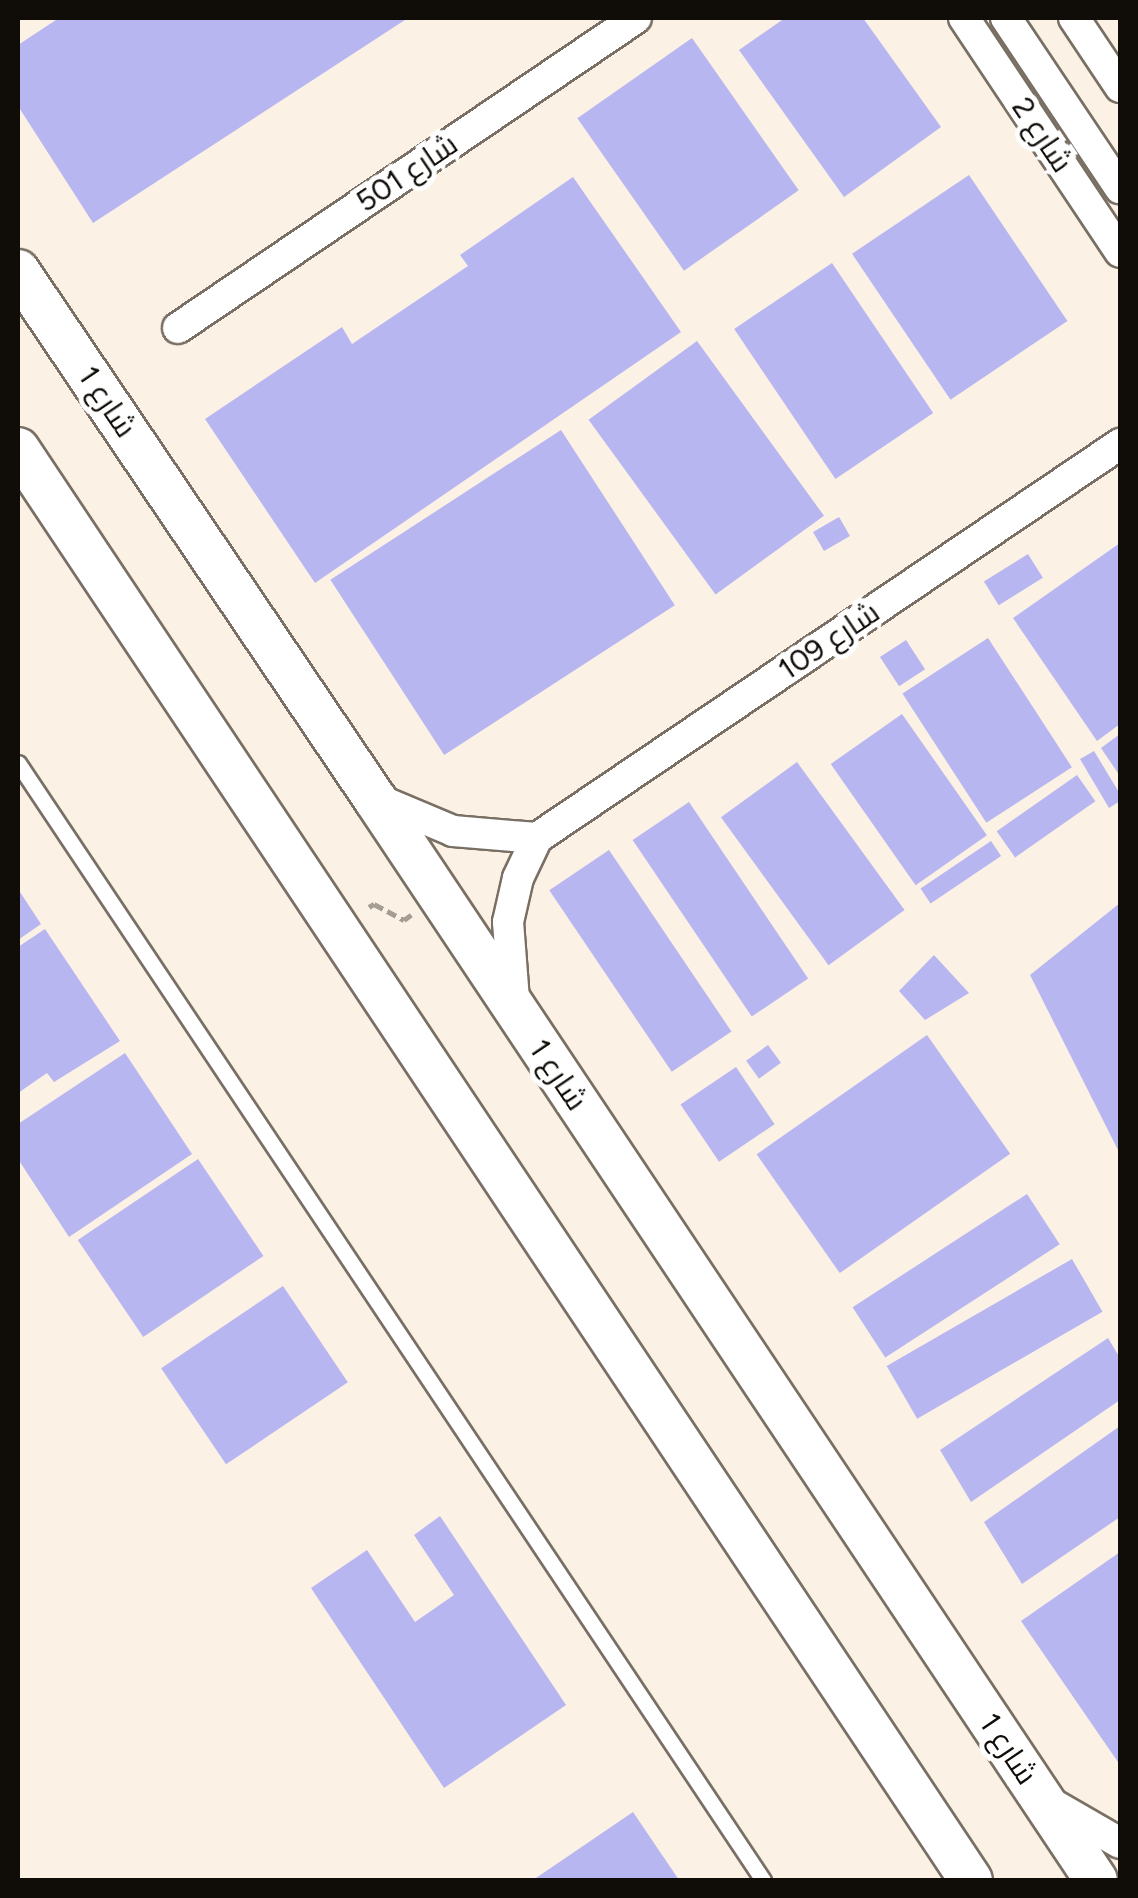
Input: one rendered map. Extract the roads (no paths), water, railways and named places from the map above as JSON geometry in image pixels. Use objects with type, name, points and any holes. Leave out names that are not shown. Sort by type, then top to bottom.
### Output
[{"type":"street","name":"شارع 501","points":[[178,328],[636,18]]},
{"type":"street","name":"شارع 2","points":[[964,18],[1120,252]]},
{"type":"street","name":"شارع 2","points":[[1006,18],[1120,188]]},
{"type":"street","points":[[1074,18],[1120,87]]},
{"type":"street","name":"شارع 1","points":[[18,271],[375,798],[1096,1880]]},
{"type":"street","name":"شارع 109","points":[[536,838],[1120,444]]},
{"type":"street","points":[[18,450],[971,1880]]},
{"type":"street","points":[[375,798],[453,831],[536,838],[518,878],[508,922],[508,966],[516,1014]]},
{"type":"street","points":[[1040,1796],[1120,1843]]},
{"type":"lane","points":[[18,762],[763,1880]]}]
